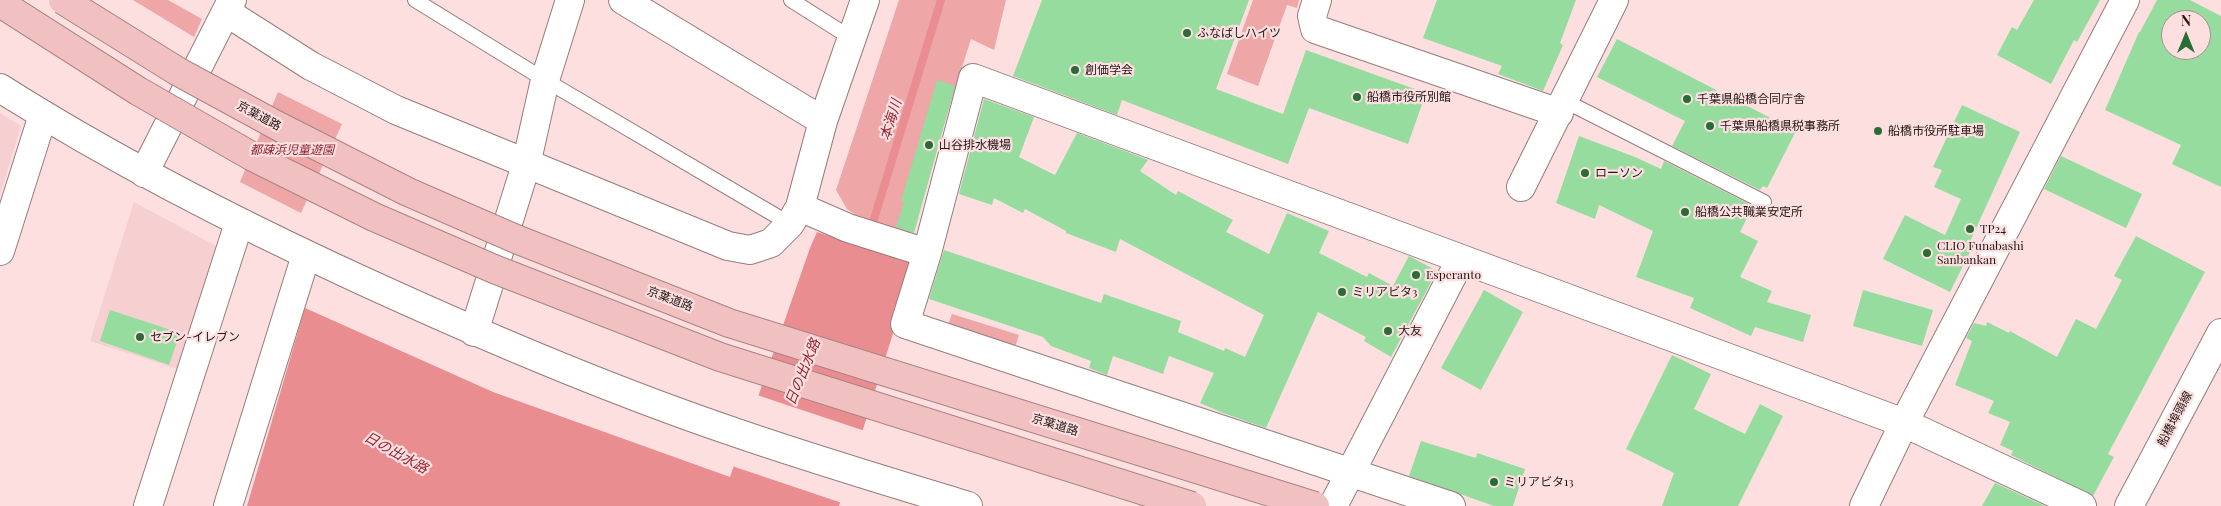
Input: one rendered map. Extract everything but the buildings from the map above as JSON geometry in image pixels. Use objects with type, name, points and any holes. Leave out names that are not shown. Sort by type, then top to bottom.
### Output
[{"type":"highway","name":"京葉道路","points":[[63,0],[176,71],[276,125],[408,192],[516,239],[729,323],[1315,506]]},
{"type":"highway","points":[[0,3],[138,91],[254,157],[374,217],[485,265],[720,357],[1192,506]]},
{"type":"street","points":[[474,332],[526,165],[545,80],[570,0]]},
{"type":"street","points":[[623,0],[823,121]]},
{"type":"street","points":[[144,173],[229,6],[311,66],[396,110],[526,165],[728,246],[750,250],[771,244],[795,215],[823,121],[866,0]]},
{"type":"street","points":[[1317,0],[1312,16],[1315,29],[1562,107]]},
{"type":"street","points":[[1521,187],[1614,0]]},
{"type":"street","points":[[1864,506],[1904,423],[2125,0]]},
{"type":"street","points":[[1451,506],[905,324],[927,253],[973,78],[1904,423],[2082,506]]},
{"type":"street","points":[[0,88],[144,173],[239,223],[474,332],[605,385],[733,432],[968,506]]},
{"type":"street","points":[[0,251],[43,115]]},
{"type":"street","points":[[795,215],[848,228],[927,253]]},
{"type":"street","points":[[148,506],[239,223]]},
{"type":"street","points":[[228,506],[306,255]]},
{"type":"street","points":[[1333,506],[1461,259]]},
{"type":"street","name":"船橋埠頭線","points":[[2130,506],[2221,333]]},
{"type":"lane","points":[[415,0],[545,80],[795,215]]},
{"type":"lane","points":[[791,0],[852,38]]},
{"type":"lane","points":[[1562,107],[1764,202]]},
{"type":"shaded area","points":[[0,113],[21,126],[0,195]]},
{"type":"shaded area","points":[[134,202],[220,248],[181,370],[90,341]]},
{"type":"green space","points":[[133,0],[168,0],[202,19],[194,37]]},
{"type":"green space","points":[[899,0],[1006,0],[994,50],[971,39],[909,234],[856,215],[847,209],[836,190]]},
{"type":"green space","points":[[1253,0],[1299,0],[1297,8],[1287,5],[1258,86],[1227,74]]},
{"type":"green space","name":"都疎浜児童遊園","points":[[278,92],[342,124],[301,213],[240,182]]},
{"type":"green space","points":[[952,314],[1019,335],[1015,347],[948,325]]},
{"type":"water","name":"日の出水路","points":[[817,232],[915,263],[839,506],[247,506],[305,308],[493,392],[730,477]]},
{"type":"pier","points":[[757,395],[865,431],[842,503],[732,466]]},
{"type":"waterway","name":"本海川","points":[[870,232],[941,0]]},
{"type":"place","name":"ふなばしハイツ","points":[[1187,33]]},
{"type":"place","name":"創価学会","points":[[1075,70]]},
{"type":"place","name":"船橋市役所別館","points":[[1357,97]]},
{"type":"place","name":"千葉県船橋合同庁舎","points":[[1687,99]]},
{"type":"place","name":"千葉県船橋県税事務所","points":[[1710,126]]},
{"type":"place","name":"船橋市役所駐車場","points":[[1878,131]]},
{"type":"place","name":"山谷排水機場","points":[[929,145]]},
{"type":"place","name":"ローソン","points":[[1585,173]]},
{"type":"place","name":"船橋公共職業安定所","points":[[1685,212]]},
{"type":"place","name":"TP24","points":[[1970,229]]},
{"type":"place","name":"CLIO Funabashi Sanbankan","points":[[1927,253]]},
{"type":"place","name":"Esperanto","points":[[1416,275]]},
{"type":"place","name":"ミリアビタ3","points":[[1342,292]]},
{"type":"place","name":"大友","points":[[1388,331]]},
{"type":"place","name":"セブン-イレブン","points":[[140,337]]},
{"type":"place","name":"ミリアビタ13","points":[[1494,482]]}]
